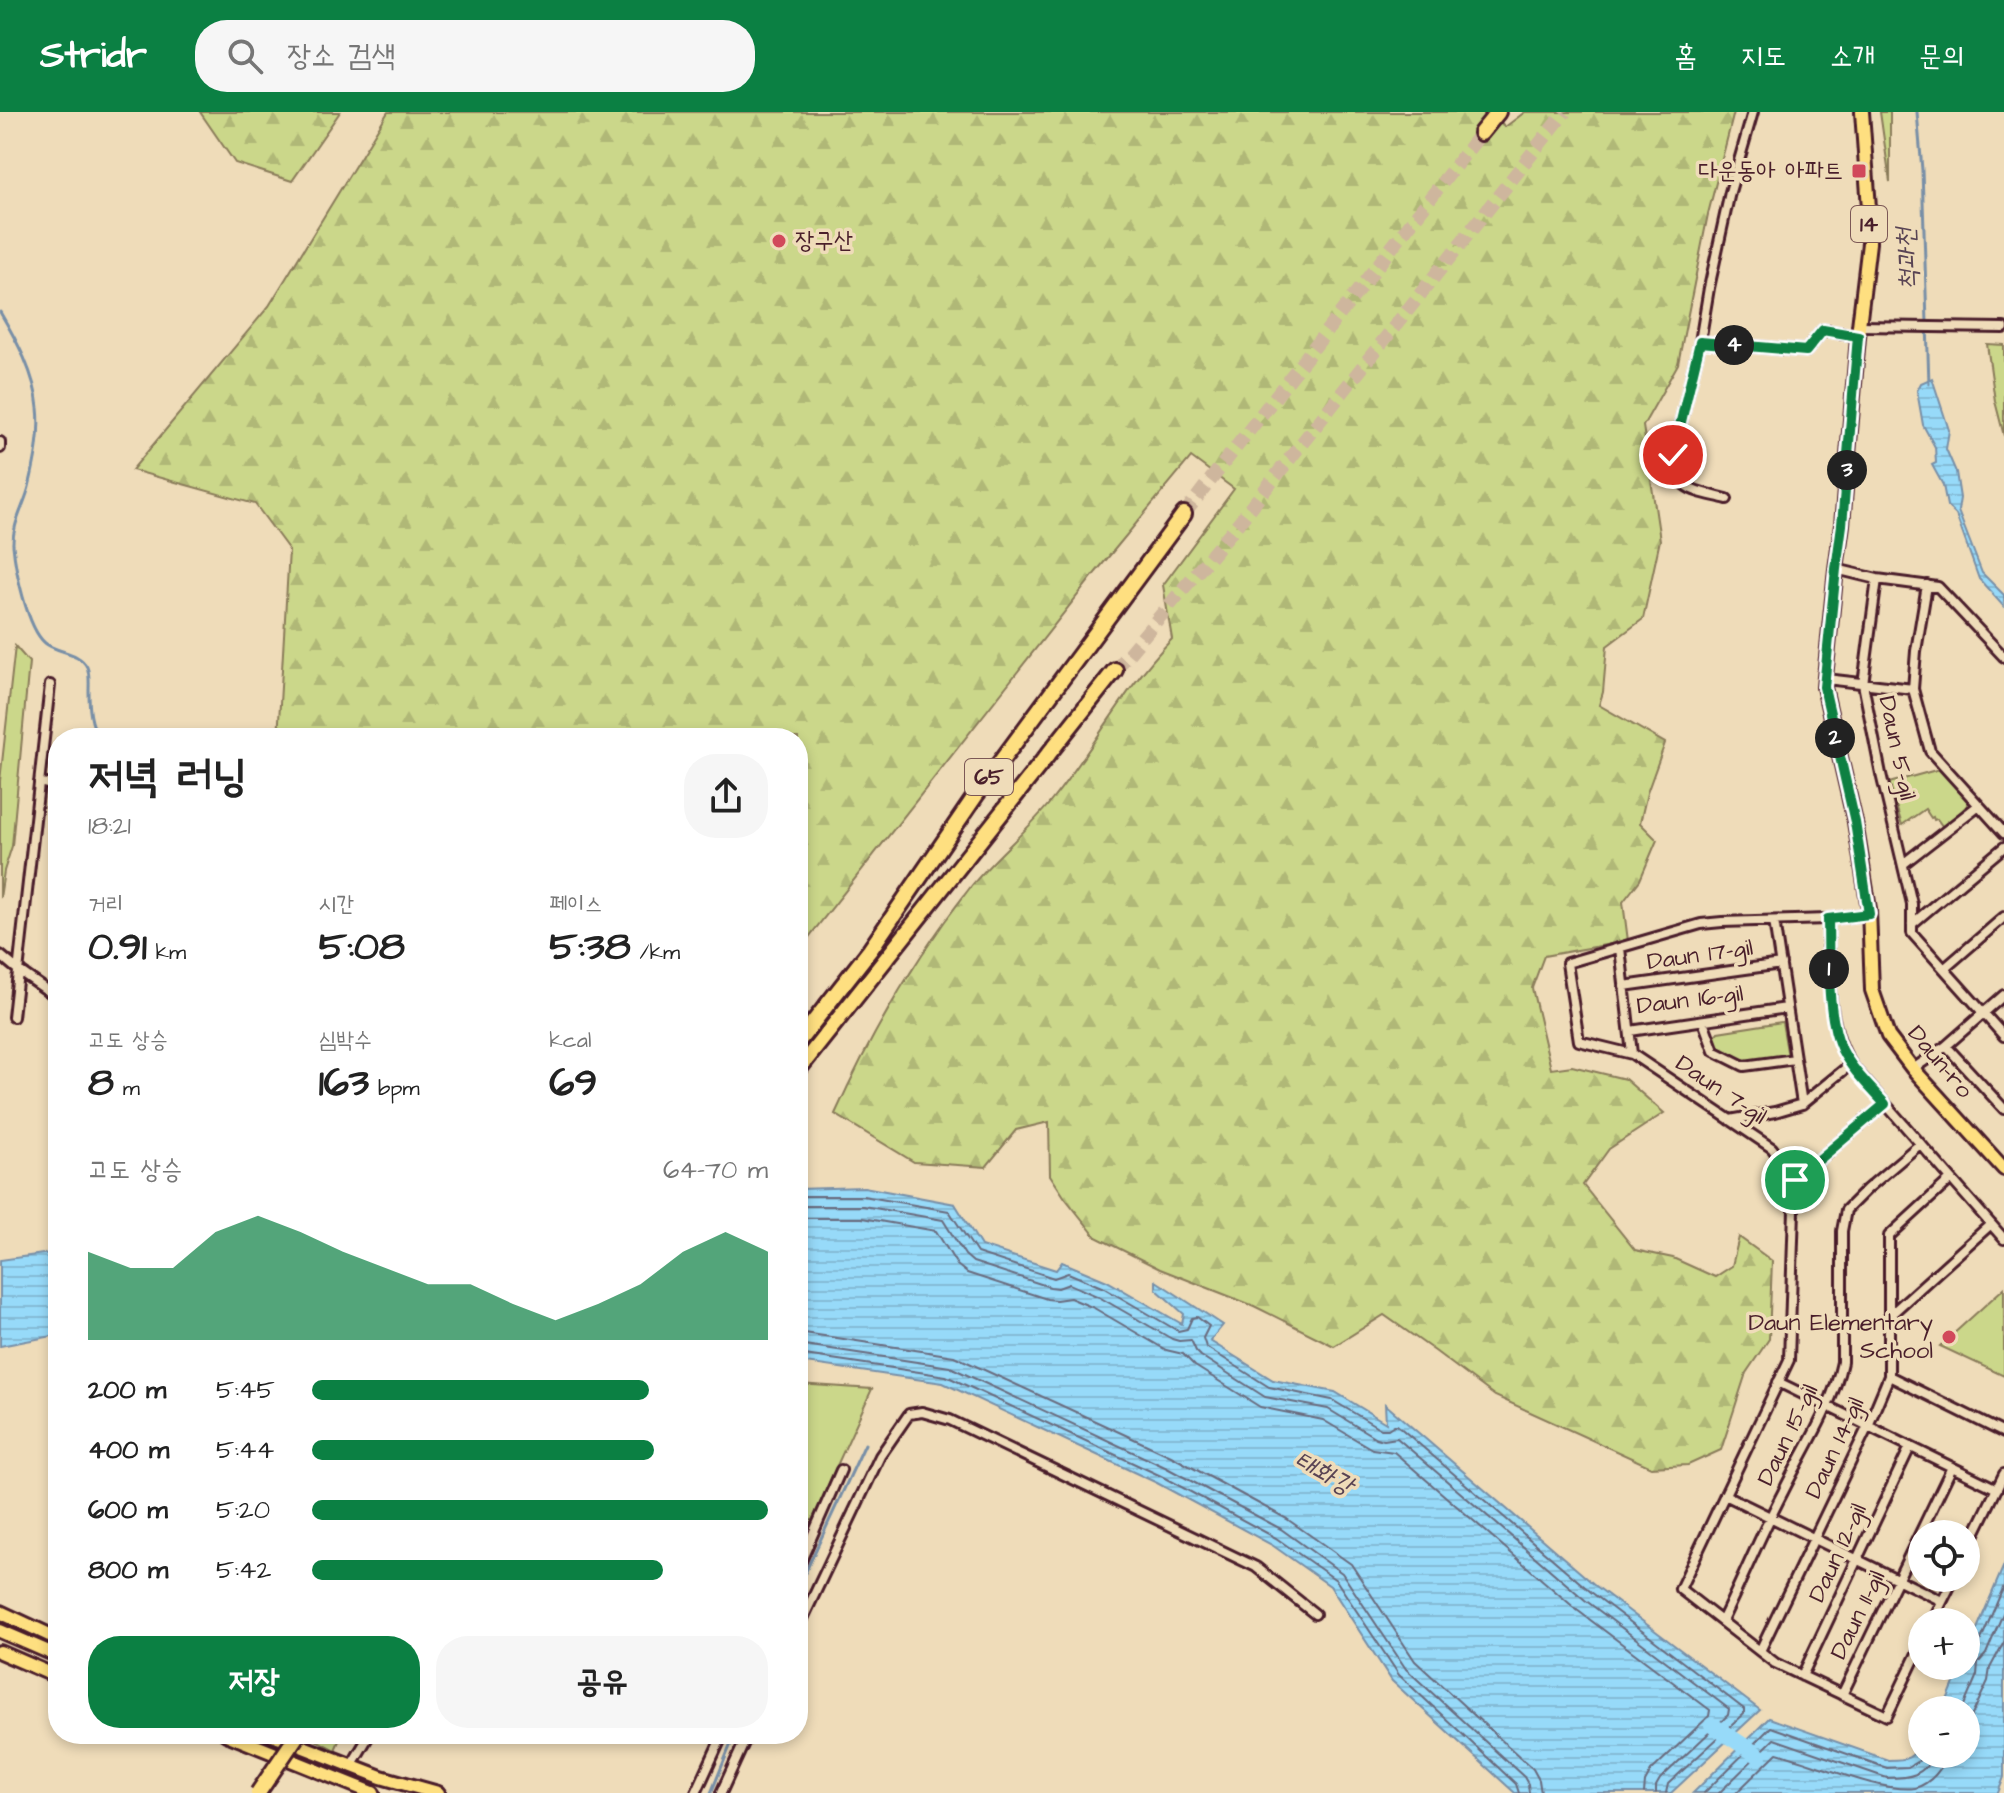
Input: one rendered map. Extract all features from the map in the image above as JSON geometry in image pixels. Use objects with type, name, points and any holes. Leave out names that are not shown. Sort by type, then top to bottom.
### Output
[{"type":"highway","points":[[1481,133],[1498,112]]},
{"type":"highway","name":"65","points":[[808,1029],[870,950],[976,795],[1184,514]]},
{"type":"highway","name":"65","points":[[808,1058],[1115,670]]},
{"type":"highway","points":[[258,1793],[291,1744]]},
{"type":"highway","points":[[270,1793],[303,1744]]},
{"type":"main road","name":"Daun-ro","points":[[1862,112],[1869,243],[1824,687],[1855,822],[1869,914],[1872,990],[1888,1036],[1913,1069],[2004,1169]]},
{"type":"main road","points":[[0,1612],[48,1634]]},
{"type":"main road","points":[[0,1631],[48,1652]]},
{"type":"main road","points":[[0,1652],[48,1673]]},
{"type":"main road","points":[[251,1744],[373,1793]]},
{"type":"main road","points":[[295,1744],[381,1777],[438,1793]]},
{"type":"street","points":[[1727,499],[1681,484],[1673,471],[1673,455],[1700,342],[1730,192],[1753,112]]},
{"type":"street","points":[[1700,342],[1806,351],[1823,330],[2004,328]]},
{"type":"street","points":[[1836,569],[1877,579],[1938,587],[2004,657]]},
{"type":"street","name":"Daun 5-gil","points":[[1877,579],[1863,684],[1912,904],[1912,933],[2004,1036]]},
{"type":"street","points":[[1927,585],[1913,689],[1930,751],[2004,833]]},
{"type":"street","points":[[1826,679],[1913,689]]},
{"type":"street","points":[[13,1017],[50,685]]},
{"type":"street","points":[[39,782],[48,784]]},
{"type":"street","points":[[1903,864],[1979,805]]},
{"type":"street","points":[[1912,924],[2004,847]]},
{"type":"street","name":"Daun 7-gil","points":[[1795,1180],[1772,1148],[1632,1054],[1579,1041],[1567,963],[1701,924],[1828,919],[1869,914]]},
{"type":"street","points":[[1944,969],[2004,917]]},
{"type":"street","points":[[1828,919],[1829,979],[1841,1048],[1885,1104],[2004,1239]]},
{"type":"street","name":"Daun 17-gil","points":[[1774,921],[1802,1104]]},
{"type":"street","name":"Daun 16-gil","points":[[1620,948],[1630,1031],[1787,1008]]},
{"type":"street","points":[[0,955],[48,991]]},
{"type":"street","name":"Daun 17-gil","points":[[1624,986],[1781,964]]},
{"type":"street","points":[[1913,1069],[1946,1046],[2004,995]]},
{"type":"street","points":[[1703,1021],[1714,1051],[1744,1066],[1795,1059]]},
{"type":"street","points":[[1630,1031],[1632,1054]]},
{"type":"street","points":[[1946,1046],[2004,1109]]},
{"type":"street","points":[[1730,1120],[1802,1104],[1851,1064]]},
{"type":"street","points":[[1885,1104],[1795,1180],[1789,1360],[1680,1589],[1775,1663],[1887,1716],[1908,1672]]},
{"type":"street","name":"Daun 15-gil","points":[[1722,1621],[1839,1374],[1842,1362],[1842,1231],[1846,1210],[1920,1144]]},
{"type":"street","name":"Daun 14-gil","points":[[1760,1651],[1889,1376],[1889,1236],[1951,1179]]},
{"type":"street","points":[[1889,1316],[1991,1224]]},
{"type":"street","points":[[1889,1376],[2004,1433]]},
{"type":"street","points":[[1778,1382],[1997,1489]]},
{"type":"street","points":[[808,1608],[880,1456],[909,1414],[922,1412],[950,1420],[1005,1445],[1256,1567],[1315,1614]]},
{"type":"street","name":"Daun 12-gil","points":[[1802,1676],[1910,1447]]},
{"type":"street","name":"Daun 11-gil","points":[[1842,1695],[1952,1467]]},
{"type":"street","points":[[808,1545],[841,1470]]},
{"type":"street","points":[[1980,1524],[2004,1474]]},
{"type":"street","points":[[1725,1495],[1942,1601]]},
{"type":"street","points":[[1939,1608],[1947,1592]]},
{"type":"street","points":[[351,1766],[364,1744]]},
{"type":"street","points":[[696,1793],[718,1744]]},
{"type":"street","points":[[721,1793],[743,1744]]},
{"type":"green space","points":[[200,112],[340,112],[292,181],[235,163]]},
{"type":"green space","points":[[388,112],[1492,112],[1505,127],[1525,112],[1734,112],[1708,214],[1678,364],[1643,426],[1660,540],[1643,619],[1607,646],[1599,705],[1665,743],[1640,823],[1657,840],[1640,880],[1623,902],[1628,941],[1544,956],[1532,988],[1551,1069],[1572,1066],[1625,1079],[1664,1113],[1609,1149],[1583,1185],[1635,1250],[1673,1258],[1715,1277],[1732,1266],[1739,1237],[1772,1261],[1769,1339],[1746,1373],[1721,1450],[1688,1465],[1651,1467],[1495,1396],[1384,1315],[1334,1346],[1254,1306],[1160,1269],[1096,1237],[1065,1198],[1050,1175],[1049,1122],[1016,1130],[986,1167],[914,1162],[835,1114],[895,997],[949,915],[979,877],[1052,800],[1124,697],[1172,639],[1163,585],[1234,489],[1191,457],[1096,572],[808,938],[808,728],[279,728],[289,550],[255,504],[132,470],[269,306]]},
{"type":"green space","points":[[1880,112],[1890,112],[1890,182]]},
{"type":"green space","points":[[1987,344],[2004,345],[2004,436],[1995,401]]},
{"type":"green space","points":[[15,646],[29,662],[12,846],[0,898],[0,781]]},
{"type":"green space","points":[[1940,769],[1969,803],[1945,830],[1925,809],[1902,825],[1889,783]]},
{"type":"green space","points":[[1782,1022],[1788,1057],[1746,1063],[1716,1048],[1711,1040],[1718,1032]]},
{"type":"green space","points":[[2004,1288],[2004,1376],[1940,1346]]},
{"type":"green space","points":[[808,1385],[872,1389],[808,1529]]},
{"type":"green space","points":[[324,1744],[338,1744],[335,1750]]},
{"type":"water","points":[[1932,378],[1949,430],[1946,449],[1956,472],[1960,498],[1958,511],[1982,573],[2004,595],[2004,607],[1979,579],[1956,515],[1947,506],[1943,485],[1932,465],[1936,463],[1935,447],[1923,425],[1917,391],[1921,383]]},
{"type":"water","points":[[864,1187],[955,1204],[981,1246],[1056,1270],[1062,1262],[1107,1281],[1182,1324],[1184,1314],[1156,1289],[1156,1281],[1223,1325],[1210,1341],[1273,1380],[1335,1392],[1386,1423],[1385,1404],[1596,1586],[1760,1710],[1671,1793],[1515,1793],[1392,1681],[1330,1586],[1272,1545],[1157,1483],[943,1383],[808,1363],[808,1189]]},
{"type":"water","points":[[48,1253],[48,1337],[0,1346],[0,1260]]},
{"type":"water","points":[[2004,1565],[2004,1777],[1998,1793],[1693,1793],[1769,1718],[1888,1760],[1908,1757],[1908,1768],[1980,1768],[1980,1696],[1949,1696],[1955,1680],[1980,1680],[1980,1622]]},
{"type":"waterway","name":"척과천","points":[[1917,112],[1922,170],[1929,384]]},
{"type":"waterway","points":[[0,312],[29,370],[39,418],[29,487],[13,538],[19,582],[27,611],[45,643],[79,658],[87,667],[94,728]]},
{"type":"waterway","points":[[808,1567],[865,1444]]},
{"type":"waterway","name":"태화강","points":[[1712,1725],[1759,1756]]},
{"type":"waterway","points":[[711,1793],[731,1744]]},
{"type":"tunnel","points":[[1115,670],[1241,520],[1565,112]]},
{"type":"tunnel","points":[[1184,514],[1481,133]]},
{"type":"place","name":"다운동아 아파트","points":[[1859,171]]},
{"type":"place","name":"장구산","points":[[779,241]]},
{"type":"place","name":"Daun Elementary School","points":[[1949,1337]]},
{"type":"route","points":[[1673,455],[1700,342],[1806,351],[1823,330],[1858,336],[1824,687],[1855,822],[1869,914],[1828,919],[1829,979],[1841,1048],[1885,1104],[1795,1180]]}]
